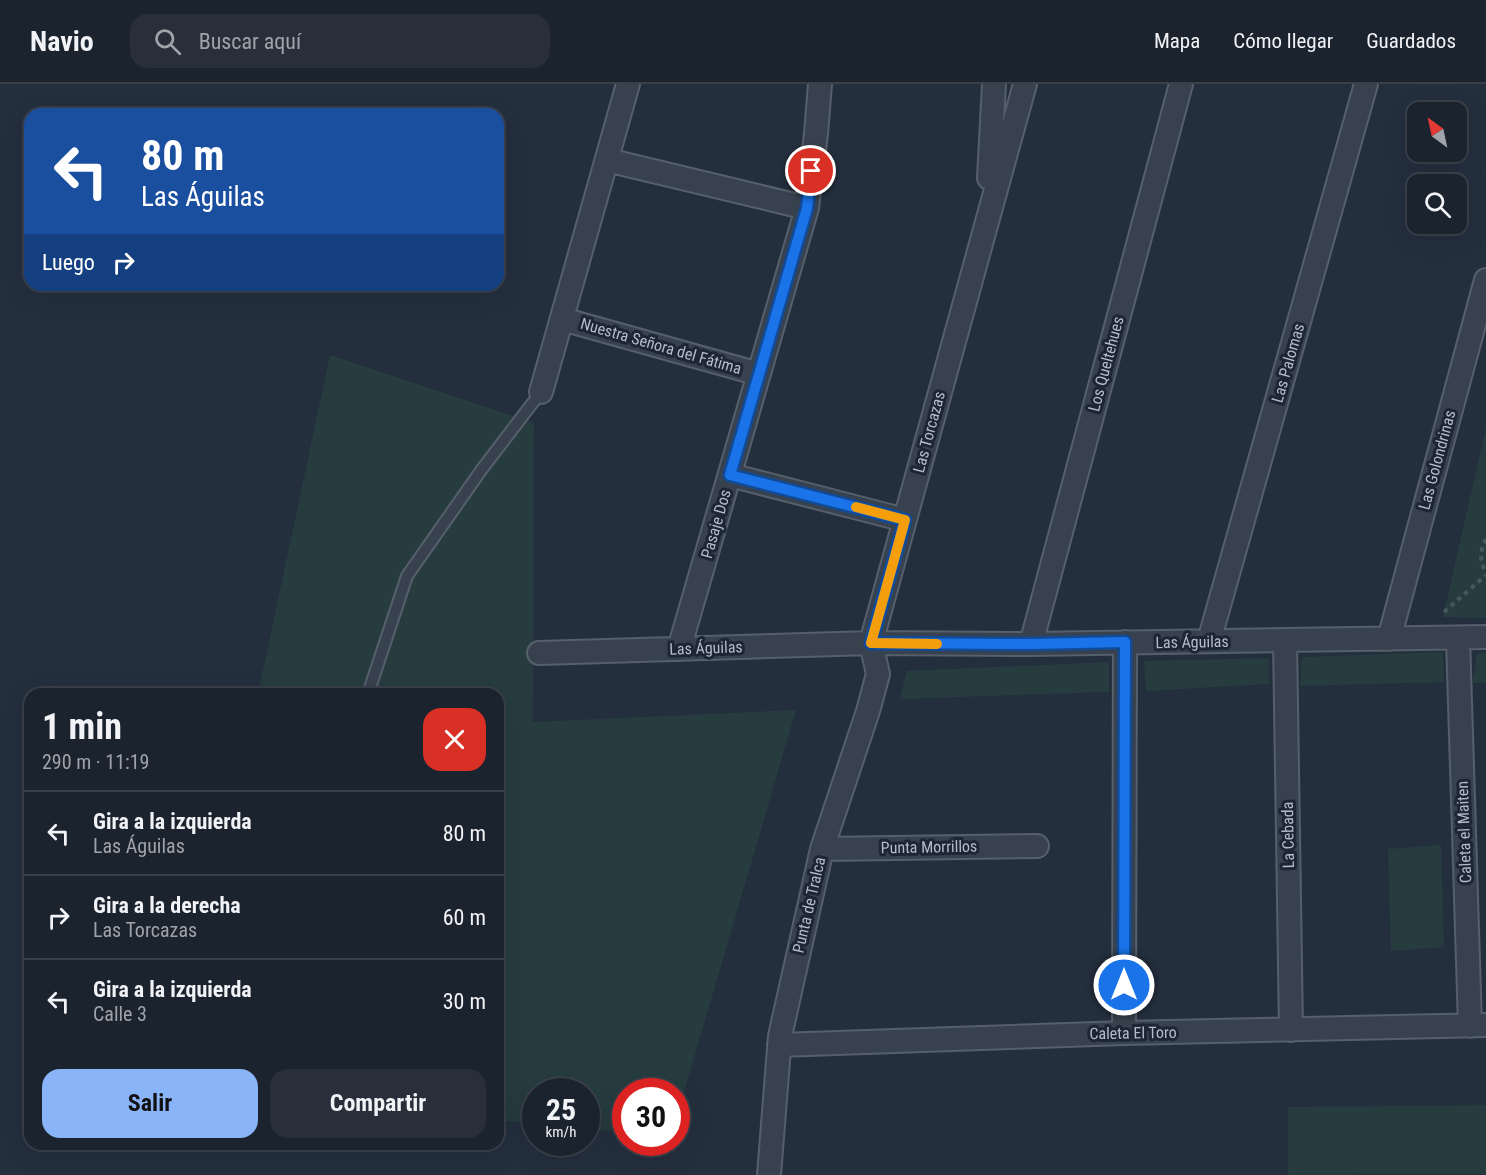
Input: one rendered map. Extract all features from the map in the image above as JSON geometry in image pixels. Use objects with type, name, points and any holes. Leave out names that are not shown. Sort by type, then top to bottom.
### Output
[{"type":"street","points":[[541,392],[628,84]]},
{"type":"street","name":"Pasaje Dos","points":[[679,649],[807,208],[820,84]]},
{"type":"street","name":"Las Torcazas","points":[[987,221],[994,84]]},
{"type":"street","name":"Las Torcazas","points":[[871,643],[1025,84]]},
{"type":"street","name":"Los Queltehues","points":[[1031,644],[1182,84]]},
{"type":"street","name":"Las Palomas","points":[[1209,641],[1366,84]]},
{"type":"street","points":[[607,160],[807,208]]},
{"type":"street","name":"Las Golondrinas","points":[[1389,639],[1486,280]]},
{"type":"street","name":"Nuestra Señora del Fátima","points":[[562,318],[759,374]]},
{"type":"street","points":[[730,475],[905,520]]},
{"type":"street","name":"Caleta el Maiten","points":[[1458,638],[1478,1026]]},
{"type":"street","name":"Las Águilas","points":[[539,653],[871,643],[1031,644],[1486,638]]},
{"type":"street","name":"La Cebada","points":[[1285,640],[1291,1030]]},
{"type":"street","points":[[1124,1033],[1125,642]]},
{"type":"street","name":"Punta de Tralca","points":[[769,1175],[780,1036],[822,849],[878,674],[871,643]]},
{"type":"street","name":"Punta Morrillos","points":[[822,849],[1037,846]]},
{"type":"street","name":"Caleta El Toro","points":[[779,1045],[1124,1033],[1478,1026]]},
{"type":"lane","points":[[370,688],[407,576],[482,469],[541,392]]},
{"type":"path","points":[[1413,638],[1486,573],[1481,560],[1481,550],[1486,539]]},
{"type":"green space","points":[[330,355],[534,423],[533,722],[796,710],[688,1078],[612,1078],[612,1131],[600,1130],[600,1078],[522,1078],[522,1123],[504,1121],[504,688],[259,688]]},
{"type":"green space","points":[[1486,427],[1486,618],[1443,617]]},
{"type":"green space","points":[[1443,652],[1444,682],[1300,686],[1302,657]]},
{"type":"green space","points":[[1486,652],[1486,683],[1473,683],[1477,653]]},
{"type":"green space","points":[[1269,658],[1269,684],[1146,691],[1144,661]]},
{"type":"green space","points":[[1109,662],[1109,692],[900,699],[907,671]]},
{"type":"green space","points":[[1441,845],[1444,947],[1391,951],[1388,849]]},
{"type":"green space","points":[[1486,1105],[1486,1174],[1288,1175],[1288,1107]]},
{"type":"slow traffic","points":[[856,507],[905,520],[871,643],[937,644]]},
{"type":"route","points":[[811,171],[807,208],[730,475],[905,520],[871,643],[1125,642],[1124,985]]}]
